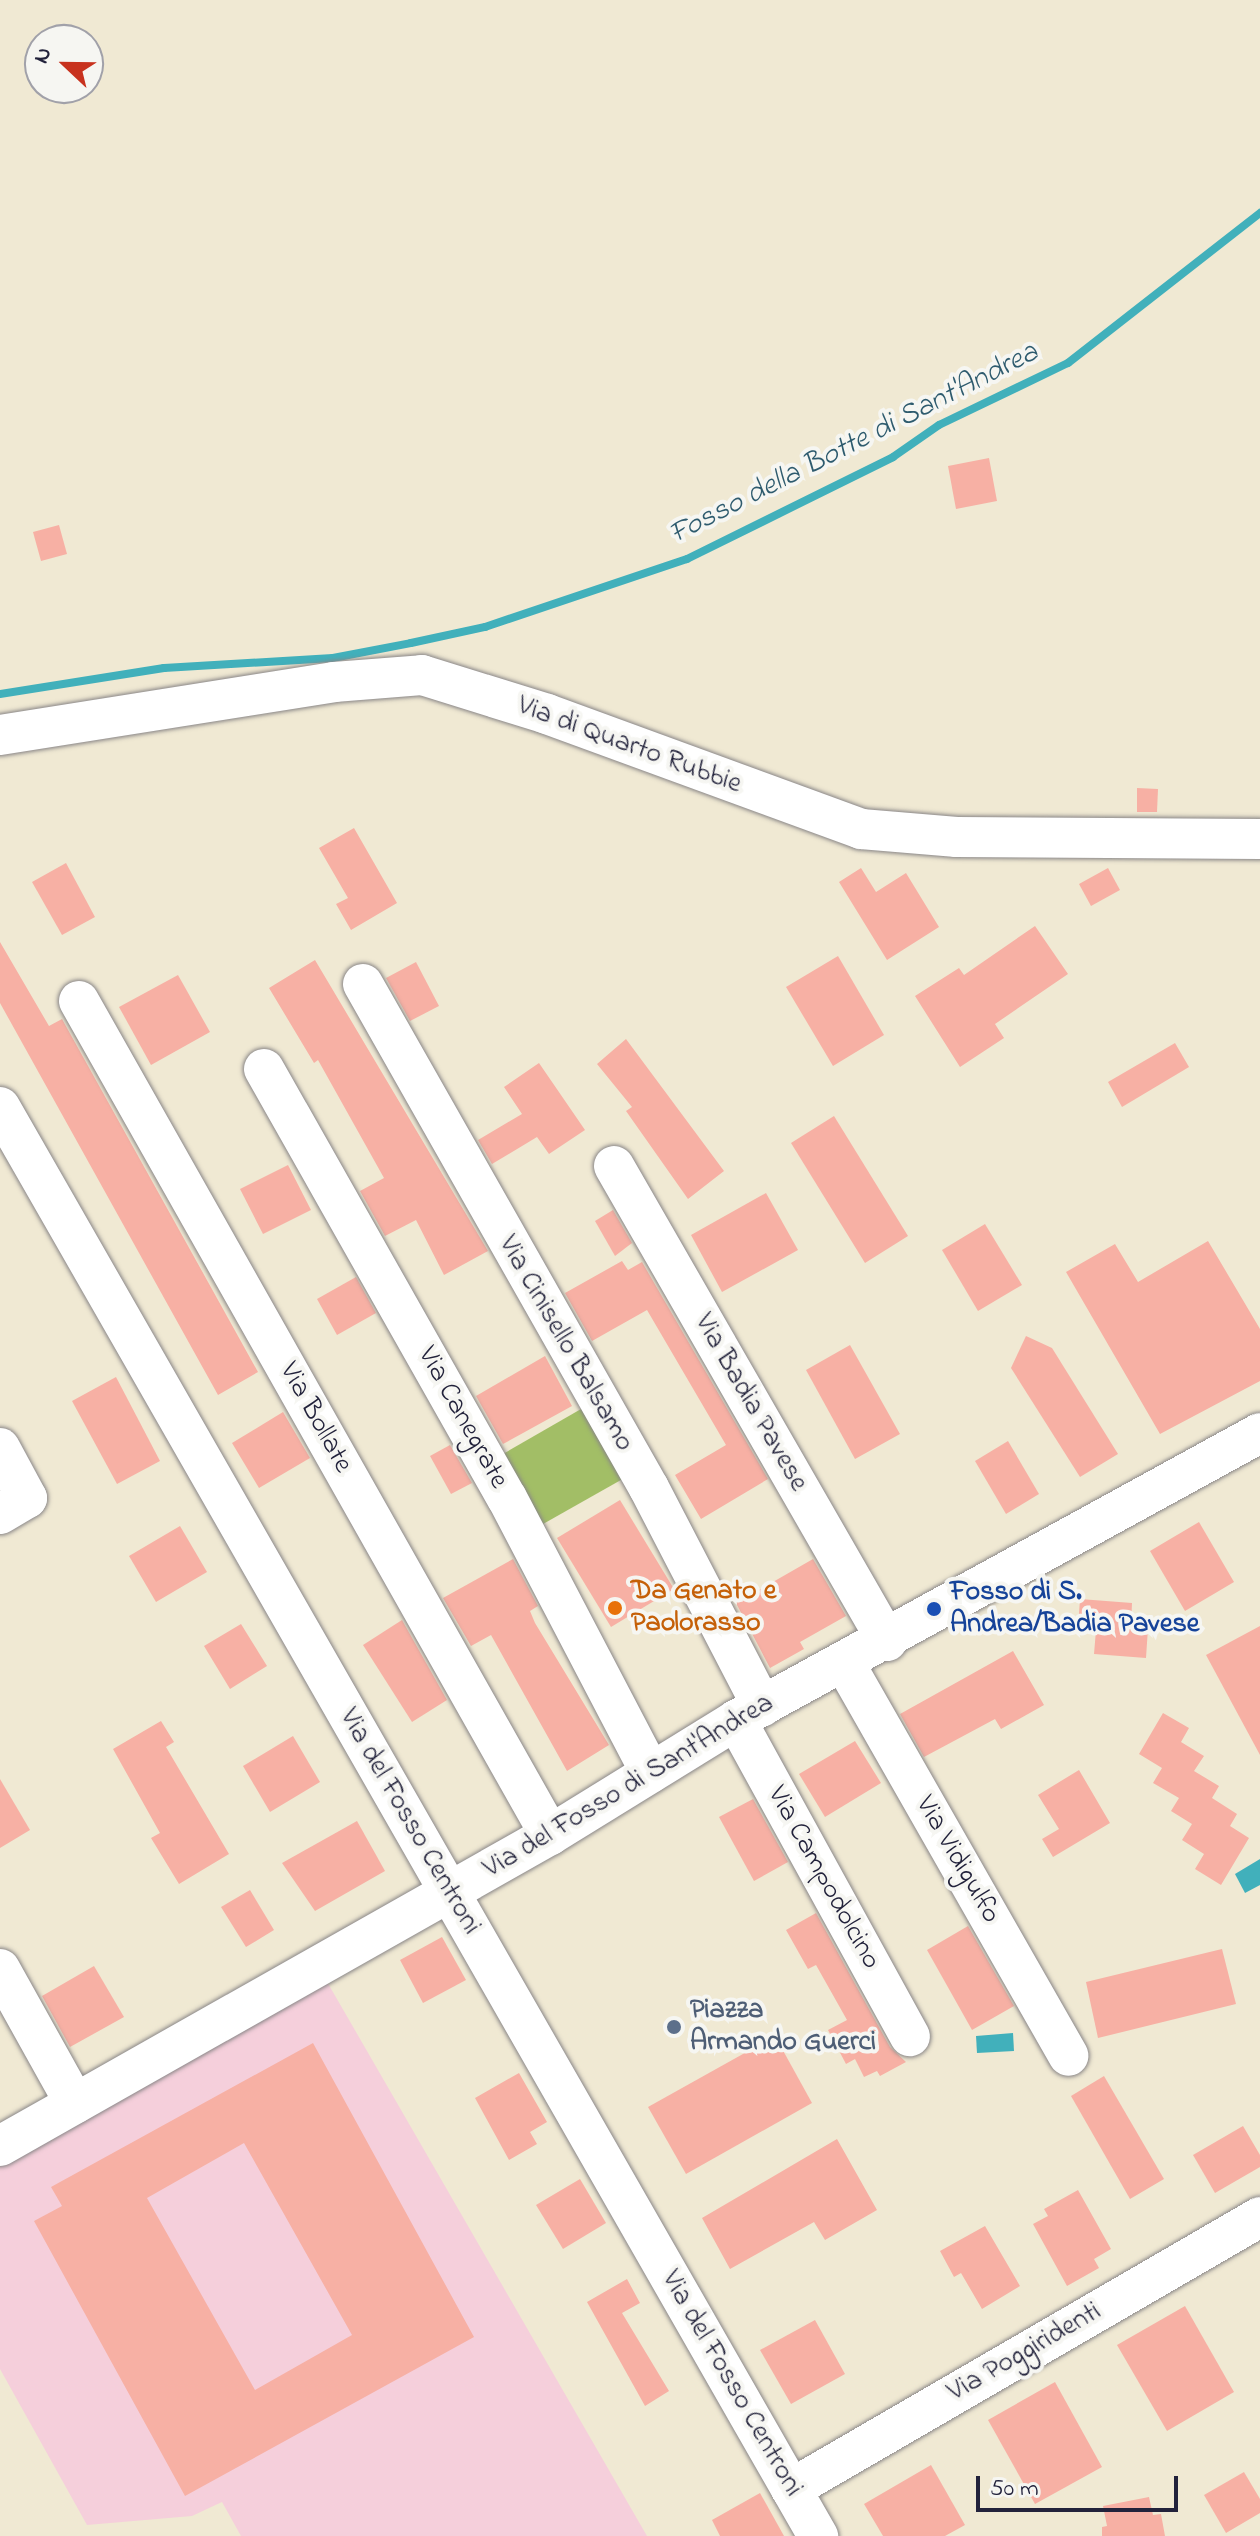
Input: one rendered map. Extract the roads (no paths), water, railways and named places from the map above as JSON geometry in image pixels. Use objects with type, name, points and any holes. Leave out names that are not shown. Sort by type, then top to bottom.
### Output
[{"type":"street","name":"Via di Quarto Rubbie","points":[[0,735],[346,680],[422,675],[547,714],[861,829],[957,837],[1260,839]]},
{"type":"street","name":"Via Cinisello Balsamo","points":[[363,984],[649,1488],[749,1713]]},
{"type":"street","name":"Via Bollate","points":[[79,1001],[550,1835]]},
{"type":"street","name":"Via Canegrate","points":[[264,1069],[507,1498],[651,1773]]},
{"type":"street","name":"Via del Fosso Centroni","points":[[0,1107],[818,2536]]},
{"type":"street","name":"Via Badia Pavese","points":[[614,1166],[887,1641]]},
{"type":"street","name":"Via del Fosso di Sant'Andrea","points":[[0,2146],[550,1835],[749,1713],[887,1641],[1260,1433]]},
{"type":"street","points":[[0,1448],[27,1498],[0,1514]]},
{"type":"street","name":"Via Vidigulfo","points":[[845,1664],[1069,2056]]},
{"type":"street","name":"Via Campodolcino","points":[[749,1713],[910,2036]]},
{"type":"street","points":[[0,1969],[75,2104]]},
{"type":"street","name":"Via Poggiridenti","points":[[791,2489],[1260,2217]]},
{"type":"water","points":[[1260,1859],[1260,1885],[1245,1893],[1235,1874]]},
{"type":"water","points":[[1013,2033],[1014,2051],[977,2053],[976,2036]]},
{"type":"waterway","name":"Fosso della Botte di Sant'Andrea","points":[[0,694],[164,668],[333,658],[411,643],[485,627],[687,559],[893,457],[939,425],[1068,363],[1260,213]]},
{"type":"place","name":"Da Genato e Paolorasso","points":[[615,1608]]},
{"type":"place","name":"Fosso di S. Andrea/Badia Pavese","points":[[934,1609]]},
{"type":"place","name":"Piazza Armando Guerci","points":[[674,2027]]}]
